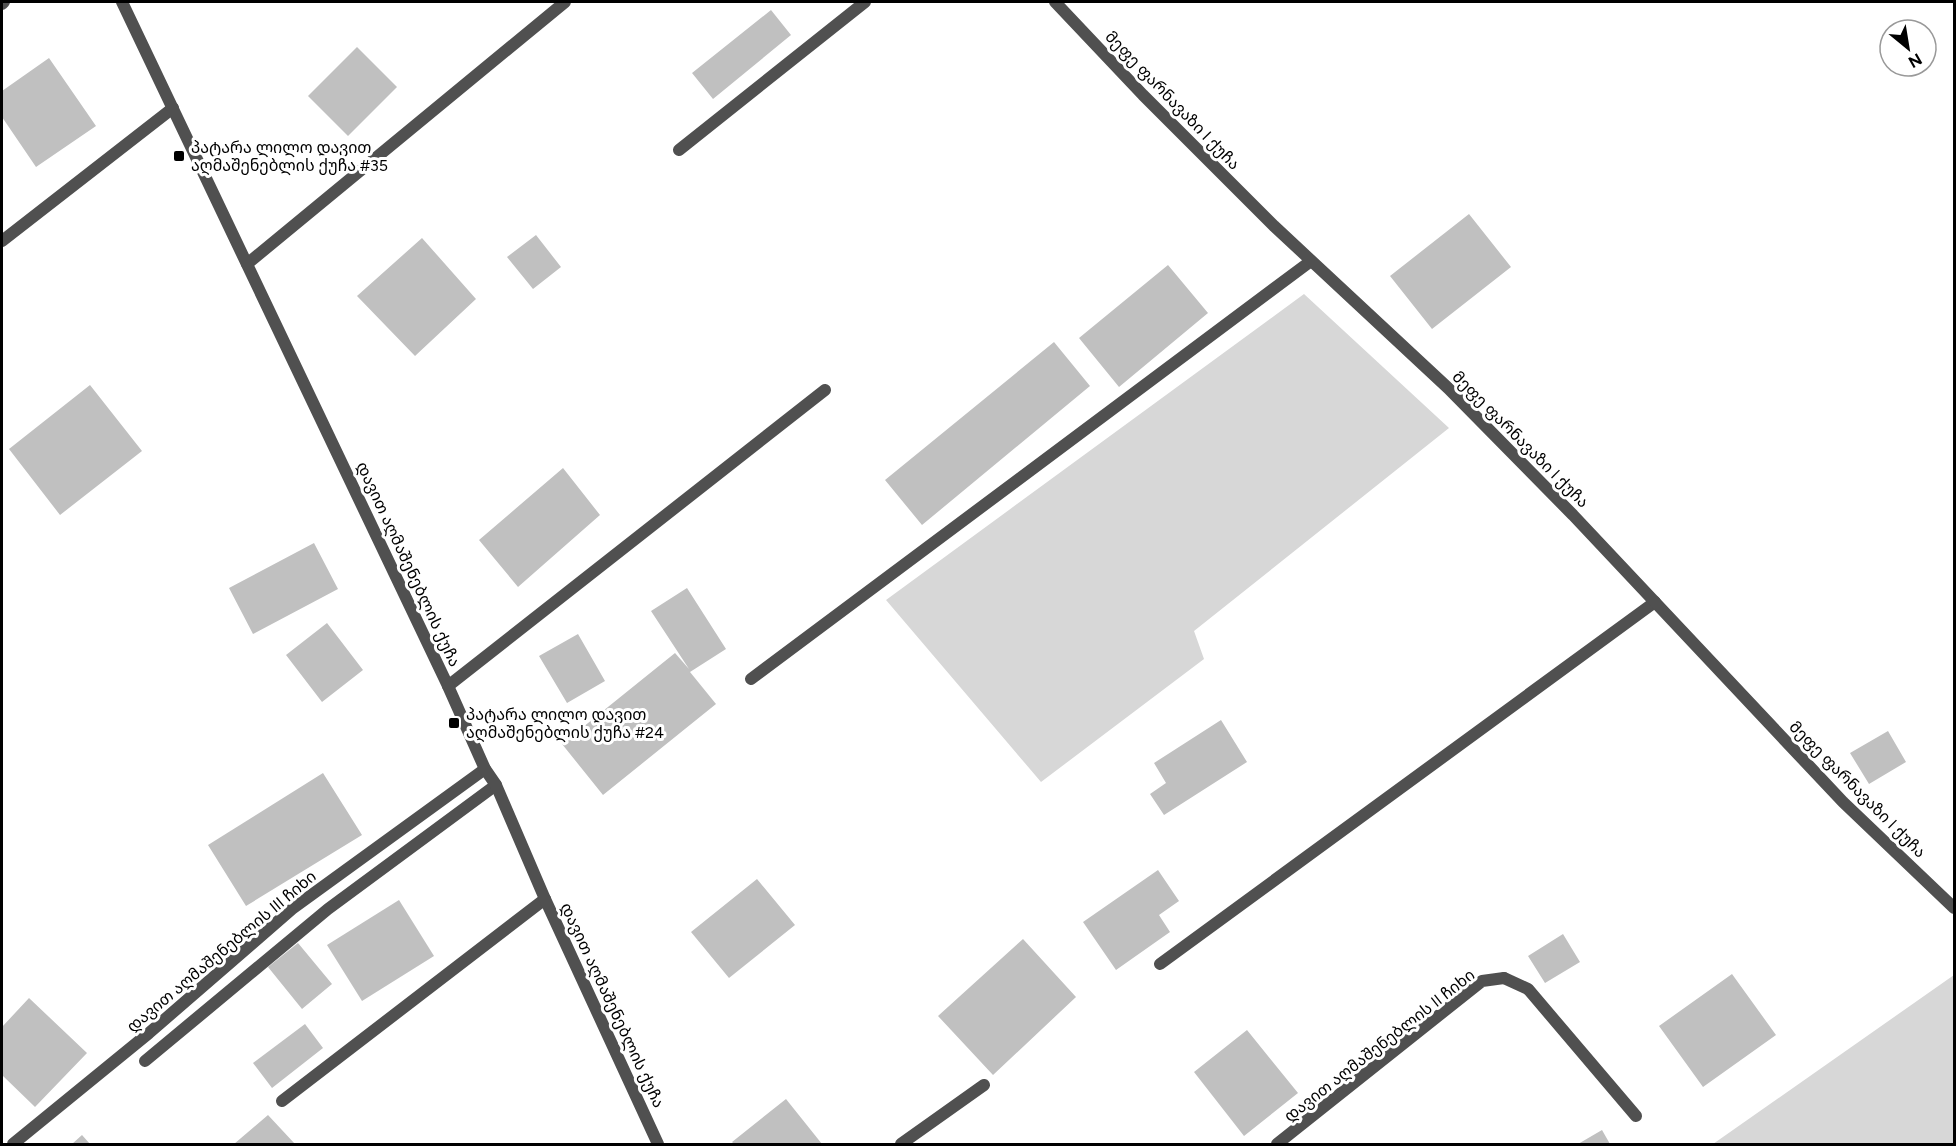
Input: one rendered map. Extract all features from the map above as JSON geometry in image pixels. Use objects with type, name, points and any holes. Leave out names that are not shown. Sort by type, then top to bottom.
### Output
[{"type":"street","name":"დავით აღმაშენებლის ქუჩა","points":[[122,2],[448,686],[485,769],[495,785],[658,1144]]},
{"type":"street","points":[[248,264],[565,2]]},
{"type":"street","points":[[679,150],[865,2]]},
{"type":"street","name":"მეფე ფარნავაზი I ქუჩა","points":[[1055,2],[1143,95],[1274,226],[1448,388],[1573,515],[1843,802],[1954,908]]},
{"type":"street","points":[[2,241],[173,108]]},
{"type":"street","points":[[751,679],[1311,261]]},
{"type":"street","points":[[448,686],[825,390]]},
{"type":"street","points":[[1160,964],[1655,602]]},
{"type":"street","name":"დავით აღმაშენებლის III ჩიხი","points":[[13,1144],[149,1033],[292,909],[485,769]]},
{"type":"street","points":[[145,1061],[328,909],[495,785]]},
{"type":"street","points":[[282,1101],[545,899]]},
{"type":"street","name":"დავით აღმაშენებლის II ჩიხი","points":[[1277,1144],[1482,981],[1504,978],[1528,989],[1636,1116]]},
{"type":"street","points":[[901,1144],[984,1085]]},
{"type":"shaded area","points":[[1304,294],[1449,428],[1194,631],[1204,659],[1041,782],[886,600]]},
{"type":"shaded area","points":[[1954,975],[1954,1144],[1713,1144]]},
{"type":"building","points":[[771,10],[791,35],[713,99],[692,73]]},
{"type":"building","points":[[357,47],[397,87],[348,136],[308,96]]},
{"type":"building","points":[[49,58],[96,126],[36,167],[2,117],[2,91]]},
{"type":"building","points":[[1469,214],[1511,267],[1432,329],[1390,276]]},
{"type":"building","points":[[536,235],[561,267],[533,289],[507,257]]},
{"type":"building","points":[[422,238],[476,299],[415,356],[357,296]]},
{"type":"building","points":[[1168,265],[1208,313],[1119,387],[1079,338]]},
{"type":"building","points":[[1054,342],[1090,386],[922,525],[885,480]]},
{"type":"building","points":[[90,385],[142,451],[60,515],[9,449]]},
{"type":"building","points":[[563,468],[600,515],[518,587],[479,540]]},
{"type":"building","points":[[314,543],[338,589],[253,634],[229,588]]},
{"type":"building","points":[[687,588],[726,649],[690,672],[716,704],[603,795],[562,744],[675,653],[689,669],[651,611]]},
{"type":"building","points":[[327,623],[363,670],[322,702],[286,655]]},
{"type":"building","points":[[578,634],[605,681],[567,703],[539,656]]},
{"type":"building","points":[[1221,720],[1247,762],[1164,815],[1150,794],[1166,783],[1154,763]]},
{"type":"building","points":[[1888,731],[1906,762],[1869,784],[1850,753]]},
{"type":"building","points":[[323,773],[362,835],[246,906],[208,845]]},
{"type":"building","points":[[1158,870],[1179,901],[1159,915],[1170,932],[1116,970],[1083,922]]},
{"type":"building","points":[[757,879],[795,925],[729,978],[691,932]]},
{"type":"building","points":[[399,900],[434,956],[362,1001],[327,945]]},
{"type":"building","points":[[1563,934],[1580,962],[1545,983],[1528,956]]},
{"type":"building","points":[[1023,939],[1076,997],[993,1075],[938,1016]]},
{"type":"building","points":[[298,943],[332,984],[302,1009],[268,967]]},
{"type":"building","points":[[1732,974],[1776,1035],[1703,1087],[1659,1026]]},
{"type":"building","points":[[29,998],[87,1053],[35,1107],[2,1075],[2,1027]]},
{"type":"building","points":[[305,1024],[323,1048],[272,1088],[253,1063]]},
{"type":"building","points":[[1247,1030],[1298,1093],[1244,1136],[1194,1072]]},
{"type":"building","points":[[786,1099],[822,1144],[734,1144],[732,1142]]},
{"type":"building","points":[[268,1115],[295,1144],[234,1144]]},
{"type":"building","points":[[1602,1130],[1610,1144],[1578,1144]]},
{"type":"building","points":[[82,1135],[90,1144],[72,1144]]},
{"type":"place","name":"პატარა ლილო დავით აღმაშენებლის ქუჩა #35","points":[[179,156]]},
{"type":"place","name":"პატარა ლილო დავით აღმაშენებლის ქუჩა #24","points":[[454,723]]}]
